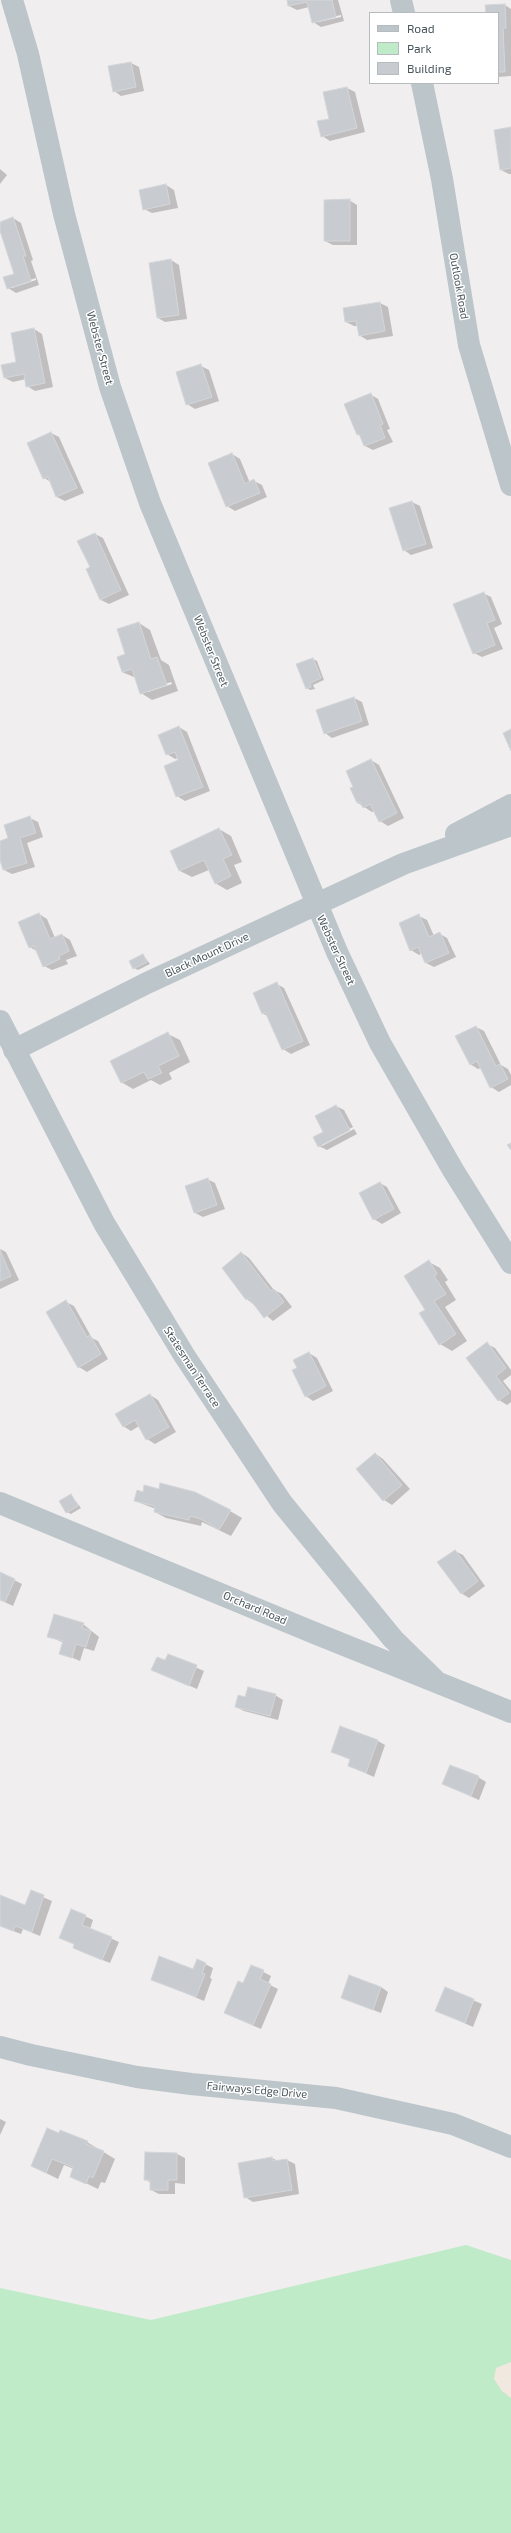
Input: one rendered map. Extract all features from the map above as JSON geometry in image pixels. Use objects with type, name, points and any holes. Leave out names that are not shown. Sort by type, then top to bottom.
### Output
[{"type":"street","points":[[0,8],[7,0]]},
{"type":"street","name":"Webster Street","points":[[12,0],[28,54],[64,214],[110,387],[150,504],[315,905],[380,1043],[453,1170],[511,1263]]},
{"type":"street","points":[[401,0],[404,12]]},
{"type":"street","name":"Outlook Road","points":[[422,84],[442,179],[469,345],[511,485]]},
{"type":"street","name":"Black Mount Drive","points":[[14,1050],[147,983],[403,864],[511,805]]},
{"type":"street","name":"Black Mount Drive","points":[[403,864],[511,825]]},
{"type":"street","name":"Statesman Terrace","points":[[0,1021],[104,1222],[146,1294],[224,1416],[282,1503],[394,1639],[434,1679]]},
{"type":"street","name":"Orchard Road","points":[[0,1502],[317,1634],[434,1679],[511,1712]]},
{"type":"street","name":"Fairways Edge Drive","points":[[0,2047],[46,2059],[137,2077],[191,2084],[336,2098],[453,2124],[511,2147]]},
{"type":"green space","points":[[466,2245],[511,2260],[511,2533],[0,2533],[0,2288],[151,2320]]},
{"type":"sand","points":[[511,2362],[511,2398],[502,2391],[494,2379],[496,2368]]},
{"type":"building","points":[[287,0],[332,0],[336,17],[312,23],[307,2],[288,6]]},
{"type":"building","points":[[505,4],[506,28],[503,28],[505,72],[499,72],[499,12],[486,12],[485,5]]},
{"type":"building","points":[[131,62],[136,87],[113,92],[108,66]]},
{"type":"building","points":[[347,87],[357,128],[321,137],[317,121],[329,119],[323,92]]},
{"type":"building","points":[[511,127],[511,168],[500,170],[494,130]]},
{"type":"building","points":[[166,184],[170,204],[143,210],[139,190]]},
{"type":"building","points":[[350,199],[350,241],[324,241],[324,200]]},
{"type":"building","points":[[13,217],[26,256],[23,256],[31,281],[7,289],[3,277],[14,274],[0,231],[0,222]]},
{"type":"building","points":[[171,259],[179,315],[157,318],[149,263]]},
{"type":"building","points":[[380,302],[385,331],[359,336],[356,321],[345,322],[343,308]]},
{"type":"building","points":[[34,328],[45,383],[26,387],[24,374],[4,378],[1,365],[16,362],[11,333]]},
{"type":"building","points":[[201,364],[212,397],[186,405],[176,372]]},
{"type":"building","points":[[371,393],[383,424],[380,425],[385,438],[364,446],[359,434],[357,435],[344,404]]},
{"type":"building","points":[[51,432],[77,488],[56,497],[48,477],[43,479],[27,443]]},
{"type":"building","points":[[232,453],[245,484],[254,479],[260,493],[226,507],[208,463]]},
{"type":"building","points":[[412,501],[426,544],[403,551],[389,508]]},
{"type":"building","points":[[95,533],[121,590],[100,600],[86,569],[90,567],[77,541]]},
{"type":"building","points":[[484,592],[495,620],[487,623],[495,645],[473,654],[453,604]]},
{"type":"building","points":[[139,622],[151,659],[157,657],[167,685],[140,694],[132,669],[122,672],[117,657],[125,654],[117,629]]},
{"type":"building","points":[[313,658],[321,678],[310,683],[311,687],[306,689],[296,664]]},
{"type":"building","points":[[354,697],[362,721],[324,734],[316,710]]},
{"type":"building","points":[[179,726],[203,787],[176,797],[164,766],[178,760],[175,752],[166,755],[158,735]]},
{"type":"building","points":[[511,729],[511,751],[503,733]]},
{"type":"building","points":[[371,759],[397,813],[379,822],[370,804],[363,808],[360,802],[357,803],[350,788],[353,787],[346,771]]},
{"type":"building","points":[[30,816],[36,833],[20,838],[27,863],[3,870],[0,860],[0,841],[8,838],[4,825]]},
{"type":"building","points":[[219,828],[232,855],[223,859],[231,876],[215,884],[204,860],[179,871],[170,851]]},
{"type":"building","points":[[39,913],[50,939],[62,934],[69,951],[59,956],[60,959],[43,967],[34,946],[29,948],[18,922]]},
{"type":"building","points":[[419,914],[429,937],[440,932],[449,953],[425,963],[418,947],[410,951],[399,923]]},
{"type":"building","points":[[143,954],[147,962],[133,969],[129,961]]},
{"type":"building","points":[[277,982],[303,1041],[282,1050],[265,1012],[262,1014],[253,993]]},
{"type":"building","points":[[476,1026],[496,1066],[500,1064],[508,1079],[490,1088],[477,1061],[470,1065],[455,1036]]},
{"type":"building","points":[[168,1032],[179,1056],[158,1066],[162,1073],[148,1079],[144,1072],[121,1083],[110,1061]]},
{"type":"building","points":[[336,1105],[350,1130],[318,1147],[313,1137],[323,1132],[315,1116]]},
{"type":"building","points":[[511,1143],[511,1150],[507,1145]]},
{"type":"building","points":[[208,1178],[217,1205],[194,1213],[185,1186]]},
{"type":"building","points":[[380,1182],[394,1209],[373,1220],[359,1193]]},
{"type":"building","points":[[0,1250],[11,1276],[0,1281]]},
{"type":"building","points":[[241,1252],[271,1291],[274,1289],[284,1302],[264,1318],[249,1298],[246,1300],[222,1268]]},
{"type":"building","points":[[429,1260],[437,1274],[434,1276],[446,1294],[434,1301],[456,1334],[439,1345],[419,1313],[425,1310],[404,1276]]},
{"type":"building","points":[[66,1300],[87,1337],[90,1335],[101,1354],[78,1368],[46,1312]]},
{"type":"building","points":[[487,1342],[506,1368],[496,1376],[509,1393],[498,1401],[466,1358]]},
{"type":"building","points":[[309,1352],[326,1386],[305,1397],[292,1370],[297,1368],[293,1360]]},
{"type":"building","points":[[150,1394],[169,1427],[146,1440],[135,1420],[123,1427],[115,1414]]},
{"type":"building","points":[[375,1453],[402,1485],[383,1501],[356,1469]]},
{"type":"building","points":[[160,1483],[195,1492],[231,1510],[219,1530],[201,1519],[190,1516],[189,1520],[154,1512],[155,1506],[134,1501],[137,1490],[143,1492],[144,1485],[159,1489]]},
{"type":"building","points":[[71,1494],[78,1506],[66,1513],[59,1501]]},
{"type":"building","points":[[455,1550],[478,1581],[461,1594],[437,1562]]},
{"type":"building","points":[[0,1572],[15,1579],[5,1602],[0,1600]]},
{"type":"building","points":[[54,1614],[84,1623],[82,1628],[91,1631],[86,1647],[76,1644],[72,1658],[59,1654],[63,1641],[47,1637]]},
{"type":"building","points":[[168,1654],[197,1665],[189,1686],[151,1670],[157,1657],[165,1660]]},
{"type":"building","points":[[248,1687],[276,1694],[270,1716],[235,1707],[238,1695],[245,1697]]},
{"type":"building","points":[[340,1726],[378,1740],[366,1773],[348,1766],[350,1759],[331,1752]]},
{"type":"building","points":[[450,1765],[479,1776],[471,1796],[442,1784]]},
{"type":"building","points":[[31,1890],[44,1895],[32,1932],[15,1926],[13,1931],[0,1926],[0,1895],[25,1905]]},
{"type":"building","points":[[71,1909],[86,1915],[82,1925],[112,1937],[102,1960],[73,1948],[74,1944],[59,1938]]},
{"type":"building","points":[[159,1956],[193,1969],[197,1959],[206,1963],[202,1973],[205,1974],[196,1997],[151,1980]]},
{"type":"building","points":[[251,1965],[264,1970],[260,1979],[271,1984],[253,2025],[224,2013],[238,1981],[243,1983]]},
{"type":"building","points":[[349,1975],[381,1987],[373,2010],[341,1998]]},
{"type":"building","points":[[445,1987],[474,1999],[465,2023],[435,2011]]},
{"type":"building","points":[[47,2128],[59,2133],[60,2130],[88,2141],[86,2144],[104,2151],[93,2178],[89,2176],[86,2184],[70,2177],[73,2167],[52,2159],[46,2173],[31,2166]]},
{"type":"building","points":[[145,2152],[177,2153],[177,2180],[168,2180],[168,2190],[150,2190],[150,2180],[144,2180]]},
{"type":"building","points":[[272,2157],[273,2161],[287,2159],[292,2190],[244,2198],[238,2163]]}]
